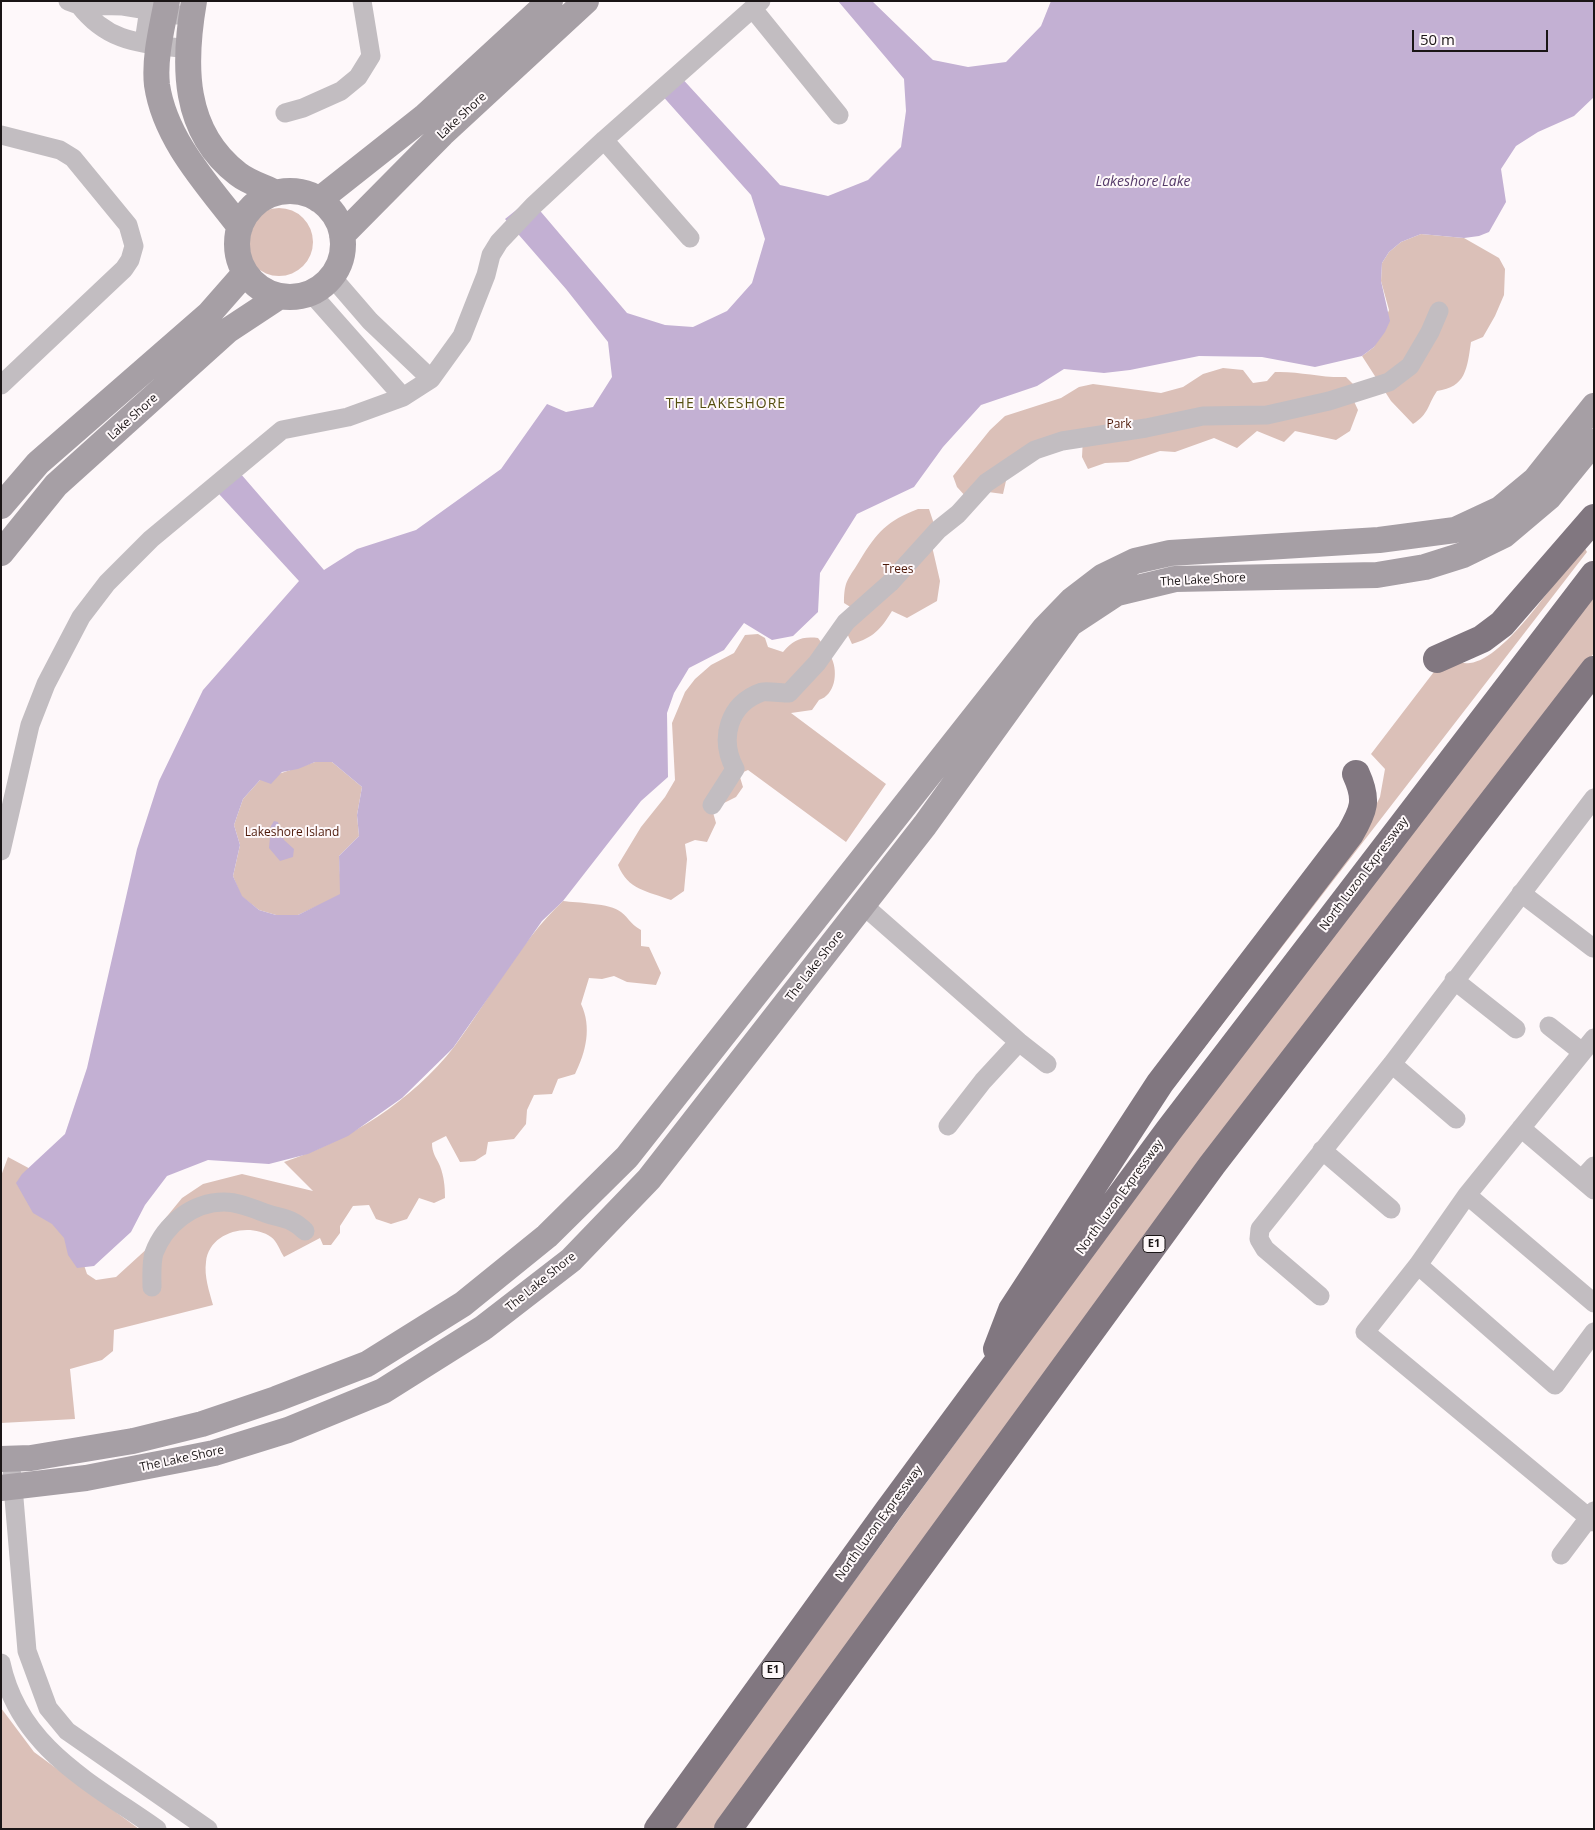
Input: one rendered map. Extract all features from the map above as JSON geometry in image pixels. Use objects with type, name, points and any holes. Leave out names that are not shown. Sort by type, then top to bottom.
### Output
[{"type":"highway","points":[[1437,659],[1482,639],[1502,624],[1594,518]]},
{"type":"highway","name":"North Luzon Expressway","points":[[658,1829],[882,1518],[1169,1130],[1594,576]]},
{"type":"highway","name":"E1","points":[[728,1829],[1212,1165],[1594,670]]},
{"type":"highway","points":[[983,1383],[1012,1310],[1140,1113],[1350,834],[1364,806],[1363,790],[1356,774]]},
{"type":"street","points":[[285,113],[303,108],[341,91],[358,77],[371,56],[362,1]]},
{"type":"street","name":"Lake Shore","points":[[319,200],[424,117],[550,1]]},
{"type":"street","name":"Lake Shore","points":[[342,235],[442,134],[586,1]]},
{"type":"street","points":[[73,3],[193,9],[188,49],[190,98],[195,118],[209,143],[238,174],[276,193]]},
{"type":"street","points":[[73,3],[91,20],[120,39],[188,49]]},
{"type":"street","points":[[1,851],[30,725],[46,684],[81,617],[107,583],[151,539],[282,430],[348,417],[403,397],[431,379],[462,336],[486,275],[491,255],[499,242],[533,206],[604,140],[757,5],[840,115]]},
{"type":"street","points":[[160,8],[152,44],[157,84],[164,110],[179,145],[240,227]]},
{"type":"street","points":[[1,135],[60,150],[73,158],[128,225],[134,246],[130,260],[124,269],[1,385]]},
{"type":"street","points":[[604,140],[690,238]]},
{"type":"street","points":[[290,191],[306,193],[319,200],[335,215],[342,235],[341,258],[332,277],[311,293],[296,297],[280,296],[256,285],[245,273],[239,258],[237,242],[240,227],[248,212],[260,200],[276,193],[290,191]]},
{"type":"street","points":[[32,515],[4,496],[38,463],[210,314],[245,273]]},
{"type":"street","points":[[332,277],[370,322],[431,379]]},
{"type":"street","points":[[311,293],[337,320],[403,397]]},
{"type":"street","name":"Lake Shore","points":[[1,553],[56,485],[227,331],[280,296]]},
{"type":"street","points":[[337,320],[354,302]]},
{"type":"street","points":[[712,804],[735,769],[729,758],[727,742],[727,728],[732,714],[751,697],[765,691],[775,694],[790,693],[817,663],[846,622],[890,583],[938,530],[958,514],[986,483],[1035,450],[1062,441],[1146,428],[1203,416],[1266,415],[1329,401],[1389,382],[1410,366],[1430,332],[1439,311]]},
{"type":"street","points":[[208,1829],[67,1731],[48,1708],[27,1651],[15,1472],[202,1424],[312,1386],[375,1359],[463,1304],[547,1236],[627,1157],[1044,629],[1072,600],[1102,577],[1135,561],[1170,553],[1415,537],[1455,530],[1500,509],[1534,480],[1594,406]]},
{"type":"street","name":"The Lake Shore","points":[[15,1472],[86,1478],[214,1453],[288,1430],[383,1391],[483,1328],[571,1260],[649,1179],[913,840],[1070,624],[1117,593],[1176,579],[1377,574],[1425,567],[1463,556],[1504,535],[1549,497],[1594,442]]},
{"type":"street","points":[[1263,547],[1264,577]]},
{"type":"street","points":[[1320,1296],[1264,1249],[1259,1239],[1260,1229],[1392,1064],[1454,980],[1592,804]]},
{"type":"street","points":[[892,823],[913,840]]},
{"type":"street","points":[[1521,893],[1593,948]]},
{"type":"street","points":[[863,904],[1019,1042],[1048,1064]]},
{"type":"street","points":[[1454,980],[1516,1029]]},
{"type":"street","points":[[1548,1026],[1588,1045],[1466,1195],[1418,1265],[1365,1332],[1592,1517],[1561,1555]]},
{"type":"street","points":[[948,1126],[983,1081],[1019,1042]]},
{"type":"street","points":[[1392,1064],[1456,1118]]},
{"type":"street","points":[[1521,1128],[1590,1178]]},
{"type":"street","points":[[1322,1150],[1391,1209]]},
{"type":"street","points":[[1466,1195],[1594,1303]]},
{"type":"street","points":[[152,1287],[154,1254],[159,1242],[174,1223],[195,1208],[210,1203],[239,1204],[278,1217],[289,1218],[305,1231]]},
{"type":"street","points":[[1418,1265],[1555,1386],[1594,1332]]},
{"type":"street","points":[[276,1399],[288,1430]]},
{"type":"street","points":[[1,1663],[13,1702],[30,1729],[52,1755],[157,1829]]},
{"type":"street","points":[[52,1755],[67,1731]]},
{"type":"green space","points":[[272,208],[286,208],[298,213],[308,223],[313,235],[313,249],[308,261],[298,271],[286,276],[272,276],[260,271],[250,261],[245,249],[245,235],[250,223],[260,213]]},
{"type":"green space","points":[[1421,234],[1464,238],[1499,258],[1505,269],[1504,295],[1483,337],[1471,342],[1466,368],[1459,381],[1447,389],[1437,391],[1425,413],[1413,424],[1391,401],[1362,356],[1374,347],[1389,310],[1381,281],[1382,263],[1389,252],[1401,242]]},
{"type":"green space","name":"Park","points":[[1223,368],[1243,370],[1253,383],[1267,381],[1275,372],[1346,377],[1354,385],[1352,397],[1358,410],[1350,431],[1336,440],[1295,431],[1284,442],[1257,431],[1237,448],[1214,438],[1175,452],[1160,451],[1128,462],[1105,463],[1088,469],[1082,457],[1083,437],[1008,472],[1003,494],[981,491],[967,498],[957,487],[953,476],[990,430],[1005,416],[1061,398],[1079,387],[1093,384],[1161,393],[1183,387],[1203,374]]},
{"type":"green space","name":"Trees","points":[[918,509],[929,509],[935,527],[931,542],[940,581],[937,601],[907,618],[892,611],[876,632],[866,639],[852,644],[844,627],[852,608],[844,603],[848,580],[866,550],[884,528],[898,518]]},
{"type":"green space","points":[[1583,545],[1587,552],[1146,1123],[1367,823],[1380,797],[1385,769],[1371,754],[1443,660],[1470,663],[1484,658],[1499,647],[1531,614]]},
{"type":"green space","points":[[1594,589],[1594,653],[1232,1125],[717,1829],[673,1829],[1199,1110]]},
{"type":"green space","points":[[758,634],[765,638],[768,647],[783,652],[790,644],[798,640],[818,638],[829,653],[834,665],[835,677],[832,689],[819,700],[812,710],[791,713],[886,784],[846,842],[748,770],[739,774],[743,787],[736,797],[712,809],[716,823],[707,842],[695,840],[685,844],[687,859],[684,891],[671,900],[646,892],[627,880],[618,865],[641,827],[665,797],[675,780],[672,723],[685,692],[695,679],[711,665],[734,653],[745,635]]},
{"type":"green space","name":"Lakeshore Island","points":[[315,762],[332,762],[362,787],[357,815],[359,836],[339,856],[341,895],[298,915],[276,915],[259,910],[241,896],[233,876],[240,845],[234,825],[243,799],[260,780]]},
{"type":"green space","points":[[563,901],[602,905],[621,912],[641,930],[641,946],[649,947],[661,973],[656,985],[627,982],[614,976],[602,979],[589,978],[581,1004],[587,1030],[585,1048],[575,1074],[558,1079],[552,1094],[534,1095],[527,1110],[526,1124],[514,1139],[488,1142],[486,1154],[475,1161],[460,1162],[446,1136],[432,1143],[433,1152],[442,1174],[445,1198],[434,1203],[419,1198],[407,1219],[391,1224],[376,1219],[369,1205],[353,1206],[340,1226],[340,1233],[331,1245],[323,1245],[320,1238],[284,1257],[273,1239],[262,1233],[242,1230],[222,1237],[214,1243],[206,1262],[206,1278],[213,1305],[114,1330],[113,1351],[102,1360],[70,1369],[75,1419],[1,1423],[1,1176],[8,1157],[36,1172],[79,1250],[87,1274],[96,1280],[116,1277],[150,1246],[164,1220],[182,1198],[203,1184],[242,1174],[313,1191],[284,1162],[332,1143],[355,1131],[399,1102],[419,1085],[454,1047],[532,935]]},
{"type":"green space","points":[[1,1708],[34,1752],[139,1829],[1,1829]]},
{"type":"water","name":"Lakeshore Lake","points":[[838,1],[872,1],[933,60],[968,67],[1006,62],[1041,26],[1051,1],[1594,1],[1594,97],[1574,116],[1538,132],[1516,146],[1501,169],[1506,202],[1489,232],[1479,236],[1464,238],[1421,234],[1401,242],[1389,252],[1382,263],[1381,281],[1390,321],[1385,332],[1374,347],[1362,356],[1315,367],[1262,357],[1199,356],[1130,370],[1104,373],[1064,369],[1037,386],[981,405],[943,447],[914,487],[857,514],[820,573],[818,612],[793,636],[772,640],[744,623],[724,650],[689,668],[674,693],[667,713],[668,777],[641,801],[563,901],[542,921],[453,1048],[402,1098],[348,1136],[308,1154],[269,1164],[208,1160],[167,1176],[145,1205],[131,1232],[94,1266],[77,1268],[68,1255],[64,1238],[52,1224],[33,1213],[16,1183],[22,1174],[65,1134],[87,1068],[137,849],[159,781],[203,690],[299,581],[219,494],[240,473],[324,570],[357,549],[416,530],[501,469],[547,404],[566,412],[593,407],[612,377],[608,342],[566,289],[505,219],[530,199],[627,313],[665,325],[693,327],[727,311],[752,283],[765,239],[751,195],[659,92],[678,74],[780,185],[828,196],[868,180],[901,147],[906,111],[904,79]],"holes":[[[315,762],[332,762],[362,787],[357,815],[359,836],[339,856],[340,894],[298,915],[276,915],[259,910],[242,896],[233,876],[240,845],[234,825],[243,799],[260,780],[271,784],[282,772],[298,769]]]},
{"type":"water","points":[[274,821],[278,822],[284,840],[294,849],[293,857],[280,861],[269,848],[271,826]]},
{"type":"district","name":"THE LAKESHORE","points":[[726,404]]}]
